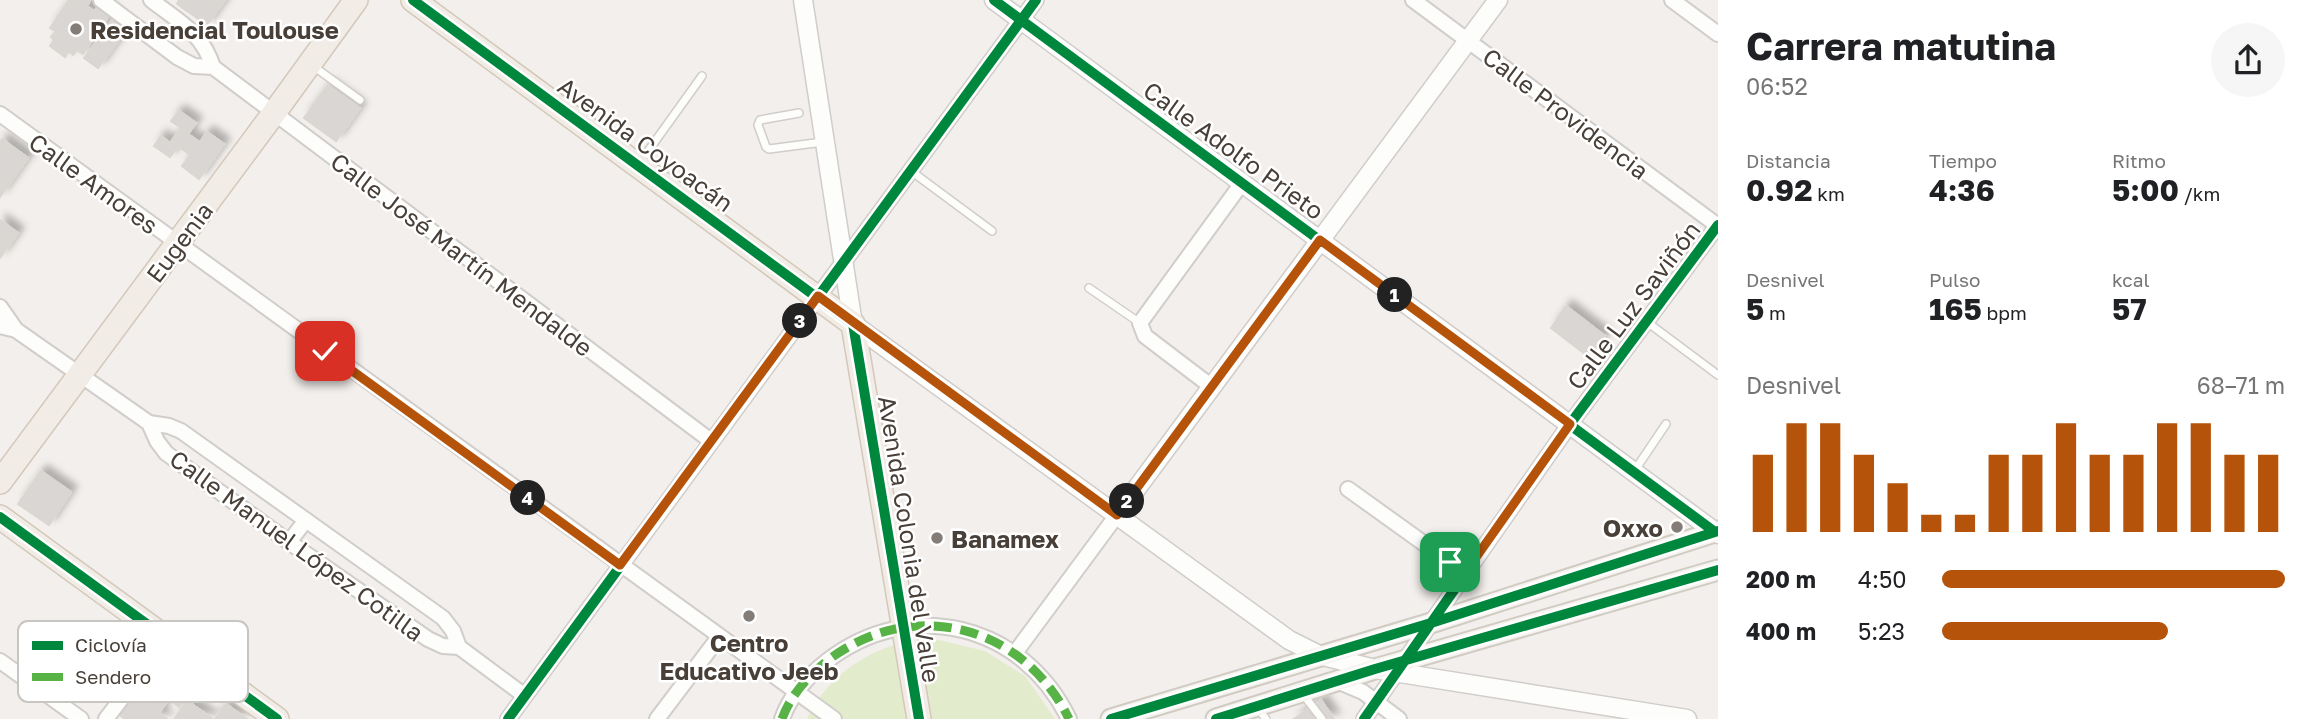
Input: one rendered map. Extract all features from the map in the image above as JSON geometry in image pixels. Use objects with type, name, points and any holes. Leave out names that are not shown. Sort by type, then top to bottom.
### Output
[{"type":"main road","name":"Eugenia","points":[[0,482],[356,0]]},
{"type":"main road","name":"Avenida Coyoacán","points":[[413,0],[853,324]]},
{"type":"main road","name":"Avenida Colonia del Valle","points":[[853,324],[919,719]]},
{"type":"main road","points":[[0,517],[140,621]]},
{"type":"main road","points":[[1111,719],[1431,623],[1717,532]]},
{"type":"main road","points":[[1216,719],[1261,713],[1302,692],[1374,669],[1401,667],[1718,570]]},
{"type":"main road","points":[[248,698],[277,719]]},
{"type":"street","name":"Calle José Martín Mendalde","points":[[101,0],[177,57],[194,66],[213,67],[711,441]]},
{"type":"street","name":"Calle José Martín Mendalde","points":[[150,0],[194,33],[207,48],[213,67]]},
{"type":"street","name":"Avenida Colonia del Valle","points":[[803,0],[853,324]]},
{"type":"street","name":"Calle Adolfo Prieto","points":[[995,0],[1717,532]]},
{"type":"street","points":[[508,719],[1036,0]]},
{"type":"street","name":"Calle Providencia","points":[[1413,0],[1718,226]]},
{"type":"street","points":[[1015,653],[1498,0]]},
{"type":"street","points":[[1672,0],[1718,34]]},
{"type":"street","name":"Calle Amores","points":[[0,114],[834,719]]},
{"type":"street","points":[[1212,387],[1145,335],[1140,323],[1242,183]]},
{"type":"street","name":"Calle Luz Saviñón","points":[[1364,719],[1570,424],[1718,226]]},
{"type":"street","name":"Calle Manuel López Cotilla","points":[[0,307],[16,330],[149,423],[181,431],[443,618],[453,631],[459,647],[525,696]]},
{"type":"street","name":"Avenida Coyoacán","points":[[853,324],[1289,640],[1319,655],[1374,669]]},
{"type":"street","name":"Calle Manuel López Cotilla","points":[[0,326],[16,330]]},
{"type":"street","name":"Calle Manuel López Cotilla","points":[[149,423],[157,442],[166,453],[289,542],[428,639],[443,646],[459,647]]},
{"type":"street","points":[[1348,489],[1465,573]]},
{"type":"street","points":[[289,542],[306,520]]},
{"type":"street","points":[[782,719],[796,693],[815,670],[845,647],[878,632],[903,626],[938,625],[973,632],[1015,653],[1040,674],[1069,719]]},
{"type":"street","points":[[657,719],[719,637]]},
{"type":"street","points":[[0,661],[18,674]]},
{"type":"street","points":[[1401,667],[1687,719]]},
{"type":"street","points":[[1374,669],[1371,688],[1377,702]]},
{"type":"street","points":[[1336,681],[1363,692],[1399,719]]},
{"type":"street","points":[[57,702],[81,719]]},
{"type":"street","points":[[106,719],[119,702]]},
{"type":"lane","points":[[310,64],[360,100]]},
{"type":"lane","points":[[638,165],[702,76]]},
{"type":"lane","points":[[799,113],[760,120],[758,125],[766,147],[769,149],[824,142]]},
{"type":"lane","points":[[910,171],[992,231]]},
{"type":"lane","points":[[1090,288],[1140,323]]},
{"type":"lane","points":[[1646,322],[1718,375]]},
{"type":"lane","points":[[1634,472],[1666,424]]},
{"type":"lane","points":[[1302,692],[1322,719]]},
{"type":"green space","points":[[939,640],[985,651],[1025,676],[1055,719],[807,719],[831,684],[865,658],[896,644]]},
{"type":"building","name":"Residencial Toulouse","points":[[69,0],[88,0],[90,1],[87,6],[94,11],[97,8],[103,12],[105,8],[111,13],[83,54],[77,50],[73,55],[69,51],[65,57],[50,46],[54,40],[51,37],[56,31],[50,28]]},
{"type":"building","points":[[179,0],[225,0],[207,25],[177,4]]},
{"type":"building","points":[[112,20],[126,30],[98,68],[84,58]]},
{"type":"building","points":[[328,85],[360,108],[336,141],[304,118]]},
{"type":"building","points":[[179,111],[196,123],[188,134],[200,142],[207,132],[224,144],[199,179],[182,166],[190,155],[178,146],[170,157],[154,146],[161,136],[170,143],[181,128],[171,121]]},
{"type":"building","points":[[2,139],[28,158],[0,197],[0,143]]},
{"type":"building","points":[[0,220],[18,233],[0,258]]},
{"type":"building","points":[[1566,306],[1605,336],[1589,357],[1551,328]]},
{"type":"building","points":[[41,471],[71,492],[49,525],[18,504]]},
{"type":"building","points":[[1321,700],[1334,719],[1294,719]]},
{"type":"building","points":[[125,702],[158,702],[164,706],[159,713],[167,719],[125,719],[117,713]]},
{"type":"building","points":[[186,702],[190,702],[213,719],[175,718]]},
{"type":"building","points":[[226,704],[247,719],[215,719]]},
{"type":"marked path","points":[[782,719],[800,687],[827,661],[860,641],[894,629],[928,626],[962,630],[994,642],[1024,661],[1049,687],[1069,719]]},
{"type":"cycle path","points":[[413,0],[853,324],[919,719]]},
{"type":"cycle path","points":[[994,0],[1715,532]]},
{"type":"cycle path","points":[[508,719],[1036,0]]},
{"type":"cycle path","points":[[1364,719],[1570,424],[1718,225]]},
{"type":"cycle path","points":[[0,517],[143,621]]},
{"type":"cycle path","points":[[1111,719],[1431,623],[1718,531]]},
{"type":"cycle path","points":[[1216,719],[1375,669],[1718,570]]},
{"type":"cycle path","points":[[248,698],[277,719]]},
{"type":"place","name":"Residencial Toulouse","points":[[76,29]]},
{"type":"place","name":"Oxxo","points":[[1677,527]]},
{"type":"place","name":"Banamex","points":[[937,538]]},
{"type":"place","name":"Centro Educativo Jeeb","points":[[749,616]]},
{"type":"route","points":[[325,351],[620,565],[818,296],[1117,515],[1320,240],[1570,424],[1465,573],[1450,562]]}]
